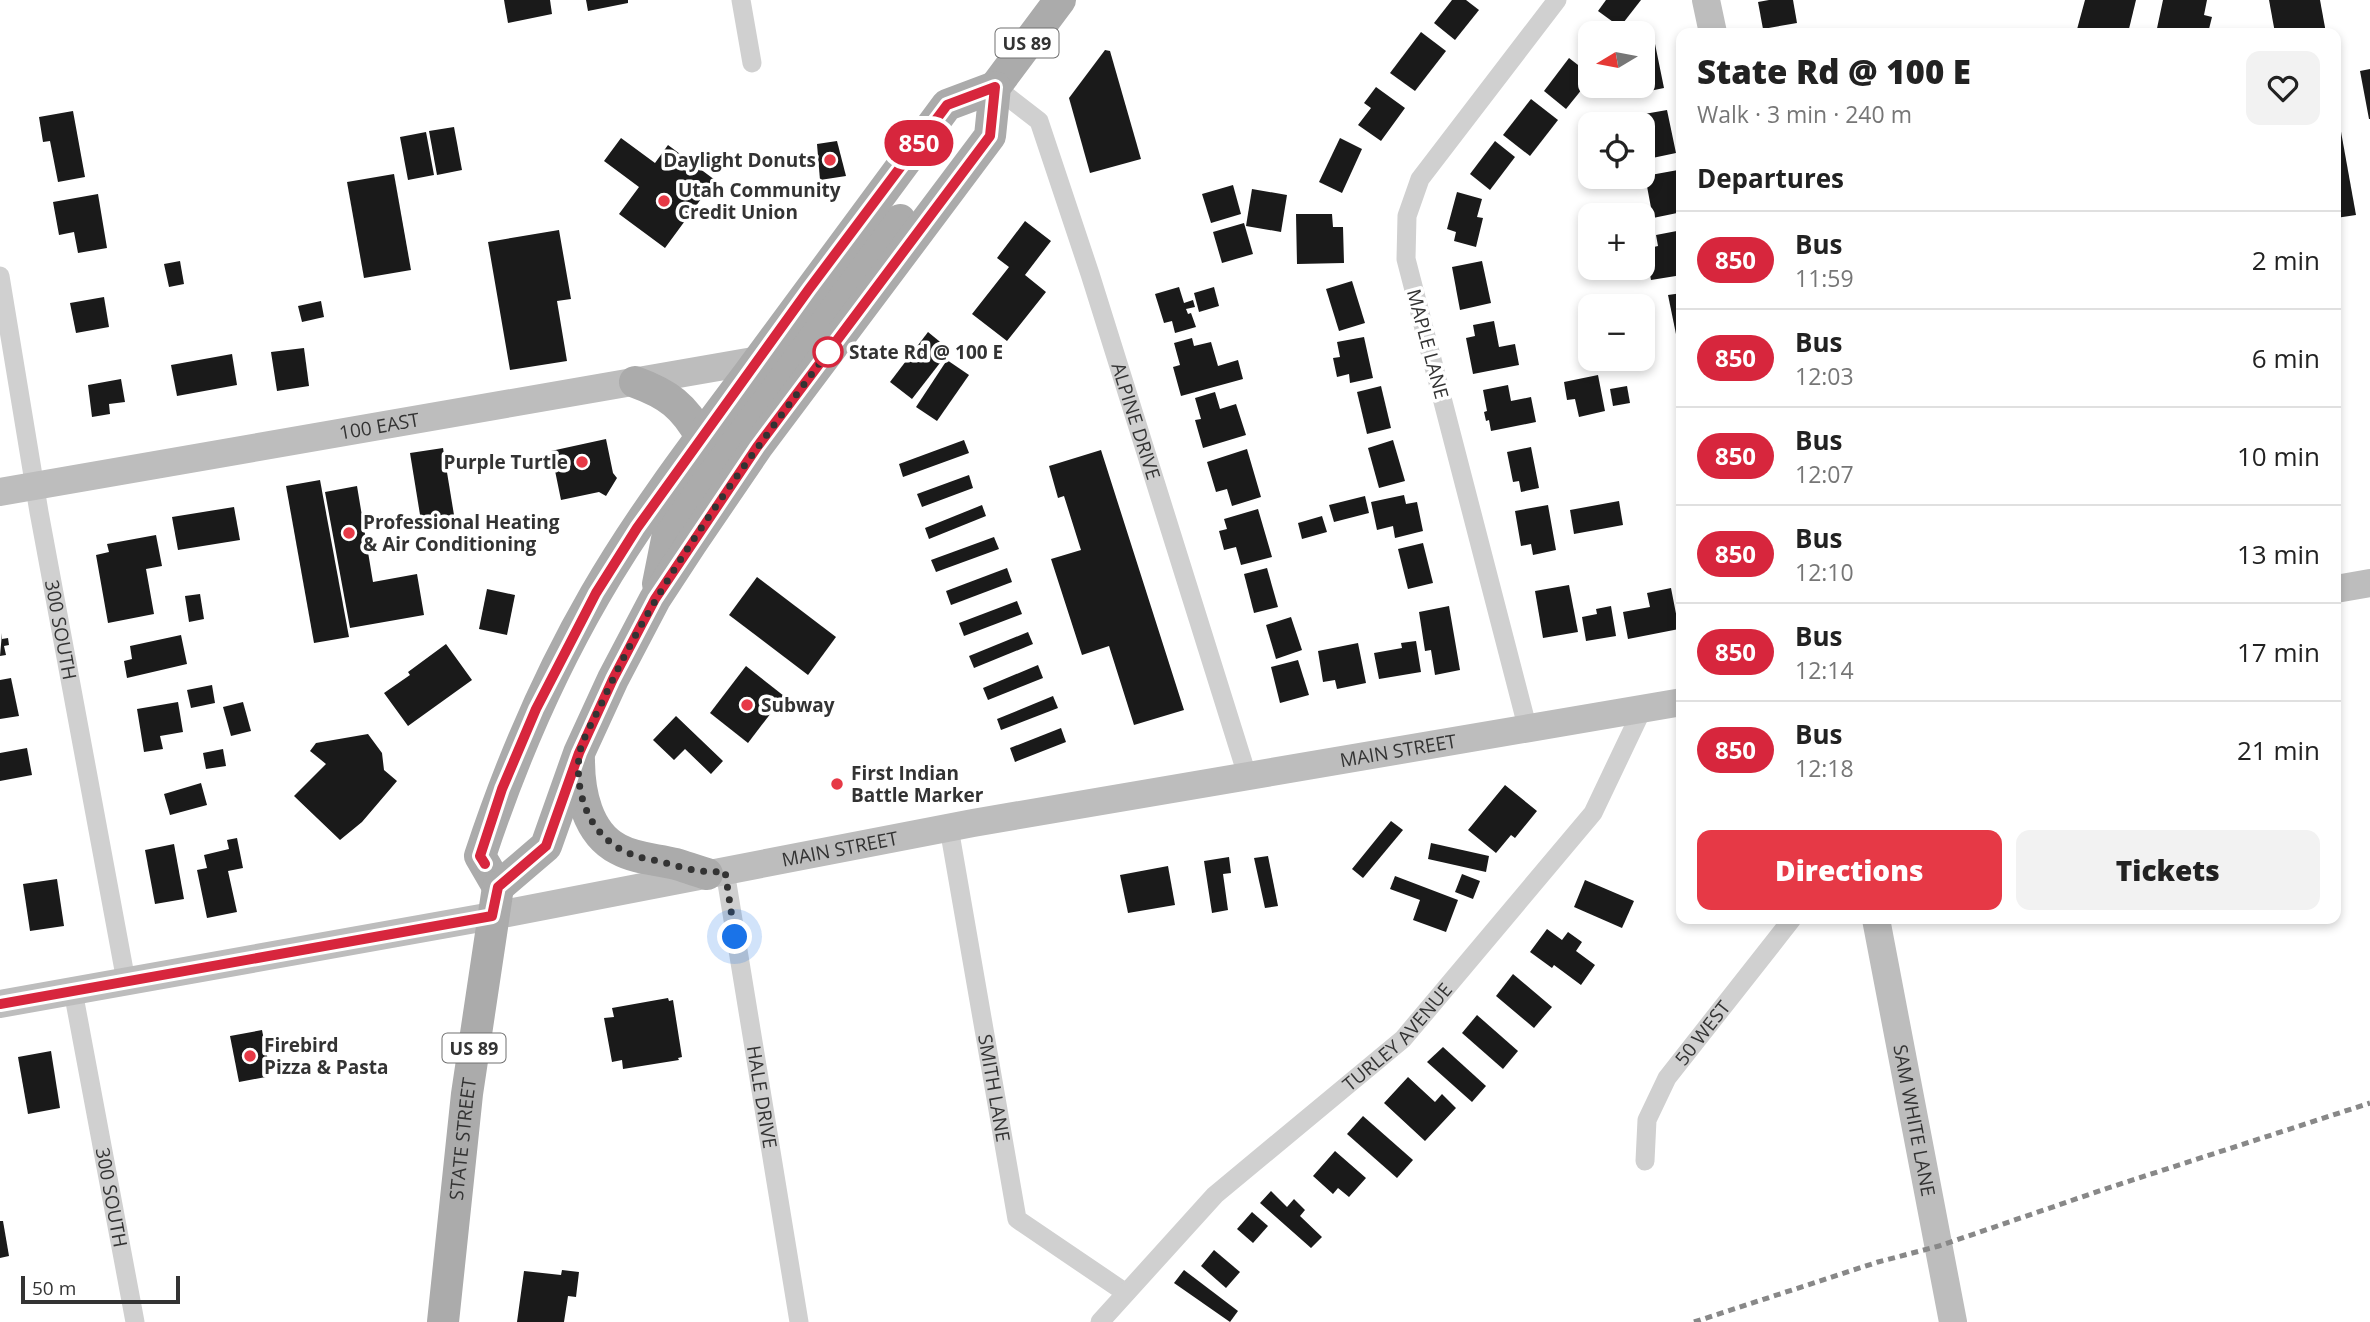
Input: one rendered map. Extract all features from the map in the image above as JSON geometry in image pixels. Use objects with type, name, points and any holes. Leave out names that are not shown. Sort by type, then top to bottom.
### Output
[{"type":"main road","name":"US 89","points":[[995,87],[1060,0]]},
{"type":"main road","points":[[1706,0],[1712,28]]},
{"type":"main road","points":[[655,599],[669,529],[770,368],[809,289],[947,105],[995,87],[990,136],[757,447],[655,599],[613,679],[579,753],[546,846],[495,901],[480,856],[502,789],[536,709],[596,593],[637,528],[701,437],[770,368],[913,203],[955,182]]},
{"type":"main road","name":"100 EAST","points":[[0,492],[635,382],[770,368]]},
{"type":"main road","points":[[635,382],[674,400],[701,437]]},
{"type":"main road","points":[[2341,588],[2370,583]]},
{"type":"main road","name":"MAIN STREET","points":[[0,1004],[126,981],[495,901],[716,872],[1247,775],[1676,703]]},
{"type":"main road","points":[[579,753],[579,779],[583,800],[601,836],[617,849],[636,857],[716,872]]},
{"type":"main road","name":"STATE STREET","points":[[443,1322],[467,1094],[495,901]]},
{"type":"main road","name":"SAM WHITE LANE","points":[[1877,924],[1953,1322]]},
{"type":"street","points":[[741,0],[752,63]]},
{"type":"street","name":"MAPLE LANE","points":[[1527,726],[1406,259],[1407,216],[1420,179],[1557,0]]},
{"type":"street","name":"ALPINE DRIVE","points":[[995,87],[1039,121],[1247,775]]},
{"type":"street","name":"300 SOUTH","points":[[0,276],[126,981]]},
{"type":"street","name":"TURLEY AVENUE","points":[[1100,1322],[1215,1195],[1403,1039],[1593,813],[1643,708]]},
{"type":"street","name":"SMITH LANE","points":[[949,828],[1017,1219],[1126,1293]]},
{"type":"street","name":"HALE DRIVE","points":[[716,872],[799,1322]]},
{"type":"street","name":"50 WEST","points":[[1645,1161],[1647,1120],[1667,1078],[1788,924]]},
{"type":"street","name":"300 SOUTH","points":[[73,991],[135,1322]]},
{"type":"building","points":[[504,0],[550,0],[552,14],[508,23]]},
{"type":"building","points":[[586,0],[628,0],[628,3],[588,11]]},
{"type":"building","points":[[1452,0],[1466,0],[1479,10],[1455,40],[1434,23]]},
{"type":"building","points":[[1606,0],[1641,0],[1625,21],[1612,21],[1598,11]]},
{"type":"building","points":[[1793,0],[1797,23],[1763,28],[1758,2]]},
{"type":"building","points":[[2085,0],[2136,0],[2129,28],[2077,28]]},
{"type":"building","points":[[2163,0],[2207,0],[2204,15],[2212,17],[2209,28],[2157,28]]},
{"type":"building","points":[[2269,0],[2320,0],[2325,28],[2274,28]]},
{"type":"building","points":[[1421,32],[1446,51],[1415,91],[1390,73]]},
{"type":"building","points":[[1656,49],[1664,88],[1656,90]]},
{"type":"building","points":[[1105,50],[1110,51],[1141,159],[1090,173],[1069,98]]},
{"type":"building","points":[[1569,58],[1578,65],[1578,94],[1566,109],[1544,91]]},
{"type":"building","points":[[2370,69],[2370,119],[2369,119],[2360,71]]},
{"type":"building","points":[[1376,87],[1405,108],[1381,141],[1358,125],[1371,108],[1364,103]]},
{"type":"building","points":[[1531,99],[1558,120],[1530,156],[1503,135]]},
{"type":"building","points":[[1667,110],[1676,153],[1655,157],[1655,112]]},
{"type":"building","points":[[73,111],[85,177],[58,182],[50,141],[43,142],[39,117]]},
{"type":"building","points":[[454,127],[462,170],[437,175],[429,131]]},
{"type":"building","points":[[426,132],[434,175],[408,180],[400,137]]},
{"type":"building","points":[[2341,132],[2356,215],[2341,217]]},
{"type":"building","name":"Utah Community Credit Union","points":[[621,138],[655,163],[668,145],[715,180],[665,248],[619,214],[639,187],[604,161]]},
{"type":"building","points":[[1340,138],[1362,149],[1342,193],[1319,182]]},
{"type":"building","name":"Daylight Donuts","points":[[837,141],[846,176],[820,180],[817,144]]},
{"type":"building","points":[[1495,141],[1515,157],[1490,190],[1470,174]]},
{"type":"building","points":[[1676,170],[1676,213],[1655,218],[1655,203],[1650,203],[1647,189],[1655,189],[1655,174]]},
{"type":"building","points":[[394,174],[411,270],[364,278],[347,182]]},
{"type":"building","points":[[1233,185],[1241,214],[1211,223],[1202,194]]},
{"type":"building","points":[[1252,189],[1287,195],[1281,232],[1246,226]]},
{"type":"building","points":[[1457,192],[1482,199],[1477,217],[1483,218],[1476,247],[1454,241],[1456,232],[1447,229]]},
{"type":"building","points":[[98,194],[107,248],[78,253],[74,232],[59,235],[53,202]]},
{"type":"building","points":[[1296,214],[1332,214],[1333,227],[1343,227],[1344,263],[1297,264]]},
{"type":"building","points":[[1025,221],[1051,241],[1025,275],[1046,292],[1007,341],[972,314],[1009,267],[997,258]]},
{"type":"building","points":[[1244,223],[1253,254],[1222,263],[1213,232]]},
{"type":"building","points":[[559,230],[571,299],[557,301],[567,361],[510,370],[488,242]]},
{"type":"building","points":[[1676,231],[1676,276],[1655,279],[1655,247],[1658,246],[1656,235]]},
{"type":"building","points":[[180,261],[184,284],[169,287],[164,264]]},
{"type":"building","points":[[1482,261],[1491,303],[1460,310],[1452,267]]},
{"type":"building","points":[[1352,281],[1365,323],[1339,331],[1326,289]]},
{"type":"building","points":[[1179,287],[1184,303],[1193,300],[1195,307],[1186,309],[1188,314],[1191,313],[1196,327],[1175,333],[1172,321],[1164,323],[1155,294]]},
{"type":"building","points":[[1214,287],[1219,306],[1199,312],[1194,293]]},
{"type":"building","points":[[1676,294],[1676,334],[1668,295]]},
{"type":"building","points":[[104,297],[109,327],[76,333],[70,303]]},
{"type":"building","points":[[321,301],[324,317],[302,322],[298,306]]},
{"type":"building","points":[[1494,321],[1499,347],[1515,344],[1519,365],[1473,374],[1466,338],[1475,336],[1473,325]]},
{"type":"building","points":[[928,332],[950,350],[912,399],[890,382]]},
{"type":"building","points":[[1364,337],[1373,378],[1350,383],[1349,374],[1337,377],[1333,358],[1340,357],[1337,342]]},
{"type":"building","points":[[1192,338],[1194,346],[1211,342],[1218,366],[1238,360],[1243,379],[1181,396],[1173,367],[1180,365],[1174,343]]},
{"type":"building","points":[[304,348],[309,386],[277,391],[271,352]]},
{"type":"building","points":[[232,354],[237,385],[177,396],[171,365]]},
{"type":"building","points":[[947,360],[969,375],[937,421],[916,407]]},
{"type":"building","points":[[1598,375],[1605,411],[1579,417],[1575,399],[1567,400],[1564,382]]},
{"type":"building","points":[[121,379],[125,402],[109,404],[110,414],[92,417],[88,385]]},
{"type":"building","points":[[1508,385],[1511,401],[1531,397],[1536,422],[1491,431],[1484,412],[1487,411],[1483,390]]},
{"type":"building","points":[[1381,386],[1391,428],[1367,434],[1357,392]]},
{"type":"building","points":[[1627,386],[1630,403],[1613,406],[1610,389]]},
{"type":"building","points":[[1215,392],[1220,409],[1236,404],[1246,435],[1203,448],[1195,420],[1201,419],[1195,398]]},
{"type":"building","name":"Purple Turtle","points":[[606,439],[613,473],[617,478],[606,496],[599,492],[561,500],[551,451]]},
{"type":"building","points":[[964,440],[969,453],[903,477],[899,464]]},
{"type":"building","points":[[1393,440],[1405,481],[1379,488],[1368,448]]},
{"type":"building","points":[[1531,447],[1539,488],[1521,492],[1519,481],[1513,482],[1507,452]]},
{"type":"building","points":[[443,448],[455,521],[422,527],[410,453]]},
{"type":"building","points":[[1247,449],[1261,497],[1232,506],[1227,489],[1216,492],[1207,462]]},
{"type":"building","points":[[1101,450],[1184,710],[1134,725],[1109,646],[1082,655],[1051,559],[1081,550],[1064,496],[1058,498],[1049,466]]},
{"type":"building","points":[[969,475],[973,488],[922,507],[917,494]]},
{"type":"building","points":[[320,480],[349,637],[314,643],[286,486]]},
{"type":"building","name":"Professional Heating & Air Conditioning","points":[[357,486],[373,582],[417,574],[424,615],[350,628],[325,492]]},
{"type":"building","points":[[1404,495],[1406,504],[1417,502],[1423,531],[1395,538],[1393,526],[1377,530],[1371,502]]},
{"type":"building","points":[[1365,496],[1369,513],[1334,522],[1329,505]]},
{"type":"building","points":[[1619,501],[1623,525],[1574,534],[1570,510]]},
{"type":"building","points":[[982,505],[986,516],[929,539],[925,528]]},
{"type":"building","points":[[1548,505],[1556,550],[1533,555],[1531,544],[1521,546],[1515,511]]},
{"type":"building","points":[[234,507],[240,540],[178,550],[172,517]]},
{"type":"building","points":[[1258,509],[1272,557],[1241,565],[1236,547],[1224,550],[1219,531],[1227,529],[1224,519]]},
{"type":"building","points":[[1322,516],[1327,532],[1302,539],[1298,523]]},
{"type":"building","points":[[156,535],[162,566],[146,569],[154,614],[108,623],[96,555],[109,552],[107,544]]},
{"type":"building","points":[[994,537],[999,549],[936,572],[931,560]]},
{"type":"building","points":[[1423,543],[1433,583],[1408,589],[1398,549]]},
{"type":"building","points":[[1007,568],[1012,582],[951,605],[946,591]]},
{"type":"building","points":[[1267,568],[1278,607],[1254,613],[1244,574]]},
{"type":"building","points":[[757,577],[836,637],[808,675],[729,615]]},
{"type":"building","points":[[1569,585],[1578,632],[1543,638],[1535,591]]},
{"type":"building","points":[[1671,588],[1676,630],[1628,639],[1623,612],[1650,607],[1647,593]]},
{"type":"building","points":[[487,589],[515,595],[507,635],[479,629]]},
{"type":"building","points":[[200,594],[204,619],[189,622],[185,596]]},
{"type":"building","points":[[1017,601],[1022,614],[964,636],[959,623]]},
{"type":"building","points":[[1449,606],[1460,670],[1435,675],[1431,650],[1425,651],[1419,612]]},
{"type":"building","points":[[1611,606],[1616,636],[1586,641],[1582,617],[1597,614],[1596,609]]},
{"type":"building","points":[[1291,617],[1302,650],[1276,659],[1266,625]]},
{"type":"building","points":[[1028,632],[1033,644],[974,668],[969,656]]},
{"type":"building","points":[[2,633],[2,639],[8,638],[9,645],[4,646],[6,655],[0,656]]},
{"type":"building","points":[[181,635],[187,664],[127,678],[124,661],[132,659],[130,646]]},
{"type":"building","points":[[1416,641],[1421,672],[1379,679],[1374,653],[1402,648],[1401,643]]},
{"type":"building","points":[[1358,643],[1366,683],[1337,689],[1335,680],[1323,682],[1318,651]]},
{"type":"building","points":[[446,644],[472,680],[408,726],[384,693]]},
{"type":"building","points":[[1298,660],[1309,695],[1280,703],[1271,667]]},
{"type":"building","points":[[1038,665],[1043,678],[988,700],[983,688]]},
{"type":"building","name":"Subway","points":[[746,666],[784,696],[748,743],[710,713]]},
{"type":"building","points":[[11,678],[19,716],[0,719],[0,680]]},
{"type":"building","points":[[212,685],[215,703],[191,708],[187,690]]},
{"type":"building","points":[[1053,696],[1058,708],[1001,730],[997,719]]},
{"type":"building","points":[[178,702],[183,732],[160,736],[163,749],[144,752],[137,709]]},
{"type":"building","points":[[243,702],[251,731],[231,736],[223,707]]},
{"type":"building","points":[[676,716],[723,761],[711,774],[685,749],[674,760],[653,740]]},
{"type":"building","points":[[1061,728],[1066,742],[1015,762],[1010,748]]},
{"type":"building","points":[[368,734],[382,753],[384,770],[397,781],[362,822],[340,840],[294,796],[326,764],[310,751],[316,743]]},
{"type":"building","points":[[27,748],[32,775],[0,781],[0,753]]},
{"type":"building","points":[[223,749],[226,766],[206,769],[203,753]]},
{"type":"building","points":[[201,783],[207,805],[170,815],[164,794]]},
{"type":"building","points":[[1505,785],[1537,811],[1515,838],[1511,835],[1496,853],[1468,830]]},
{"type":"building","points":[[1391,821],[1403,830],[1363,878],[1352,869]]},
{"type":"building","points":[[237,838],[243,868],[228,871],[237,912],[207,918],[197,870],[207,868],[204,855],[229,849],[227,840]]},
{"type":"building","points":[[1431,843],[1489,856],[1486,872],[1428,859]]},
{"type":"building","points":[[174,844],[184,899],[155,904],[145,850]]},
{"type":"building","points":[[1268,856],[1278,906],[1265,908],[1254,858]]},
{"type":"building","points":[[1229,857],[1231,873],[1223,874],[1228,910],[1212,913],[1204,861]]},
{"type":"building","points":[[1168,866],[1175,905],[1128,913],[1120,875]]},
{"type":"building","points":[[1462,874],[1480,881],[1473,899],[1455,892]]},
{"type":"building","points":[[1395,876],[1458,900],[1446,932],[1413,920],[1420,900],[1390,889]]},
{"type":"building","points":[[57,879],[64,926],[30,931],[23,884]]},
{"type":"building","points":[[1585,880],[1634,901],[1622,928],[1574,907]]},
{"type":"building","points":[[1547,929],[1562,940],[1568,932],[1582,942],[1576,951],[1595,965],[1581,985],[1554,965],[1552,968],[1530,952]]},
{"type":"building","points":[[1513,974],[1552,1007],[1534,1028],[1496,996]]},
{"type":"building","points":[[668,998],[669,1001],[673,1000],[682,1057],[678,1058],[679,1060],[623,1069],[622,1060],[612,1062],[604,1018],[614,1017],[612,1008]]},
{"type":"building","points":[[1477,1015],[1518,1051],[1503,1069],[1462,1033]]},
{"type":"building","name":"Firebird Pizza & Pasta","points":[[262,1030],[271,1076],[239,1082],[230,1036]]},
{"type":"building","points":[[1443,1047],[1486,1086],[1472,1102],[1427,1062]]},
{"type":"building","points":[[51,1051],[60,1108],[28,1114],[18,1057]]},
{"type":"building","points":[[1408,1077],[1435,1102],[1442,1094],[1456,1108],[1425,1141],[1384,1103]]},
{"type":"building","points":[[1363,1116],[1413,1160],[1397,1178],[1347,1134]]},
{"type":"building","points":[[1335,1151],[1366,1178],[1349,1197],[1338,1188],[1333,1194],[1313,1176]]},
{"type":"building","points":[[1271,1191],[1287,1207],[1294,1199],[1305,1210],[1300,1216],[1322,1237],[1311,1248],[1260,1203]]},
{"type":"building","points":[[1252,1212],[1268,1226],[1253,1243],[1237,1229]]},
{"type":"building","points":[[0,1221],[3,1221],[9,1256],[0,1258]]},
{"type":"building","points":[[1214,1250],[1240,1272],[1226,1288],[1201,1266]]},
{"type":"building","points":[[562,1270],[579,1272],[576,1297],[568,1296],[564,1322],[517,1322],[524,1271],[561,1275]]},
{"type":"building","points":[[1184,1270],[1238,1311],[1230,1322],[1174,1283]]},
{"type":"railway","points":[[1694,1322],[1878,1262],[1939,1246],[2370,1103]]},
{"type":"bus line","name":"850","points":[[0,1004],[492,916],[498,887],[546,846],[579,753],[613,679],[655,599],[757,447],[990,136],[995,87],[947,105],[809,289],[637,528],[563,652],[536,709],[502,789],[480,856],[485,864]]},
{"type":"place","name":"Daylight Donuts","points":[[830,160]]},
{"type":"place","name":"Utah Community Credit Union","points":[[664,201]]},
{"type":"place","name":"State Rd @ 100 E","points":[[828,352]]},
{"type":"place","name":"Purple Turtle","points":[[582,462]]},
{"type":"place","name":"Professional Heating & Air Conditioning","points":[[349,533]]},
{"type":"place","name":"Subway","points":[[747,705]]},
{"type":"place","name":"First Indian Battle Marker","points":[[837,784]]},
{"type":"place","name":"Firebird Pizza & Pasta","points":[[250,1056]]},
{"type":"route","points":[[735,937],[725,871],[706,874],[675,864],[636,857],[617,849],[601,836],[583,800],[579,779],[579,753],[613,679],[655,599],[757,447],[828,352]]}]
